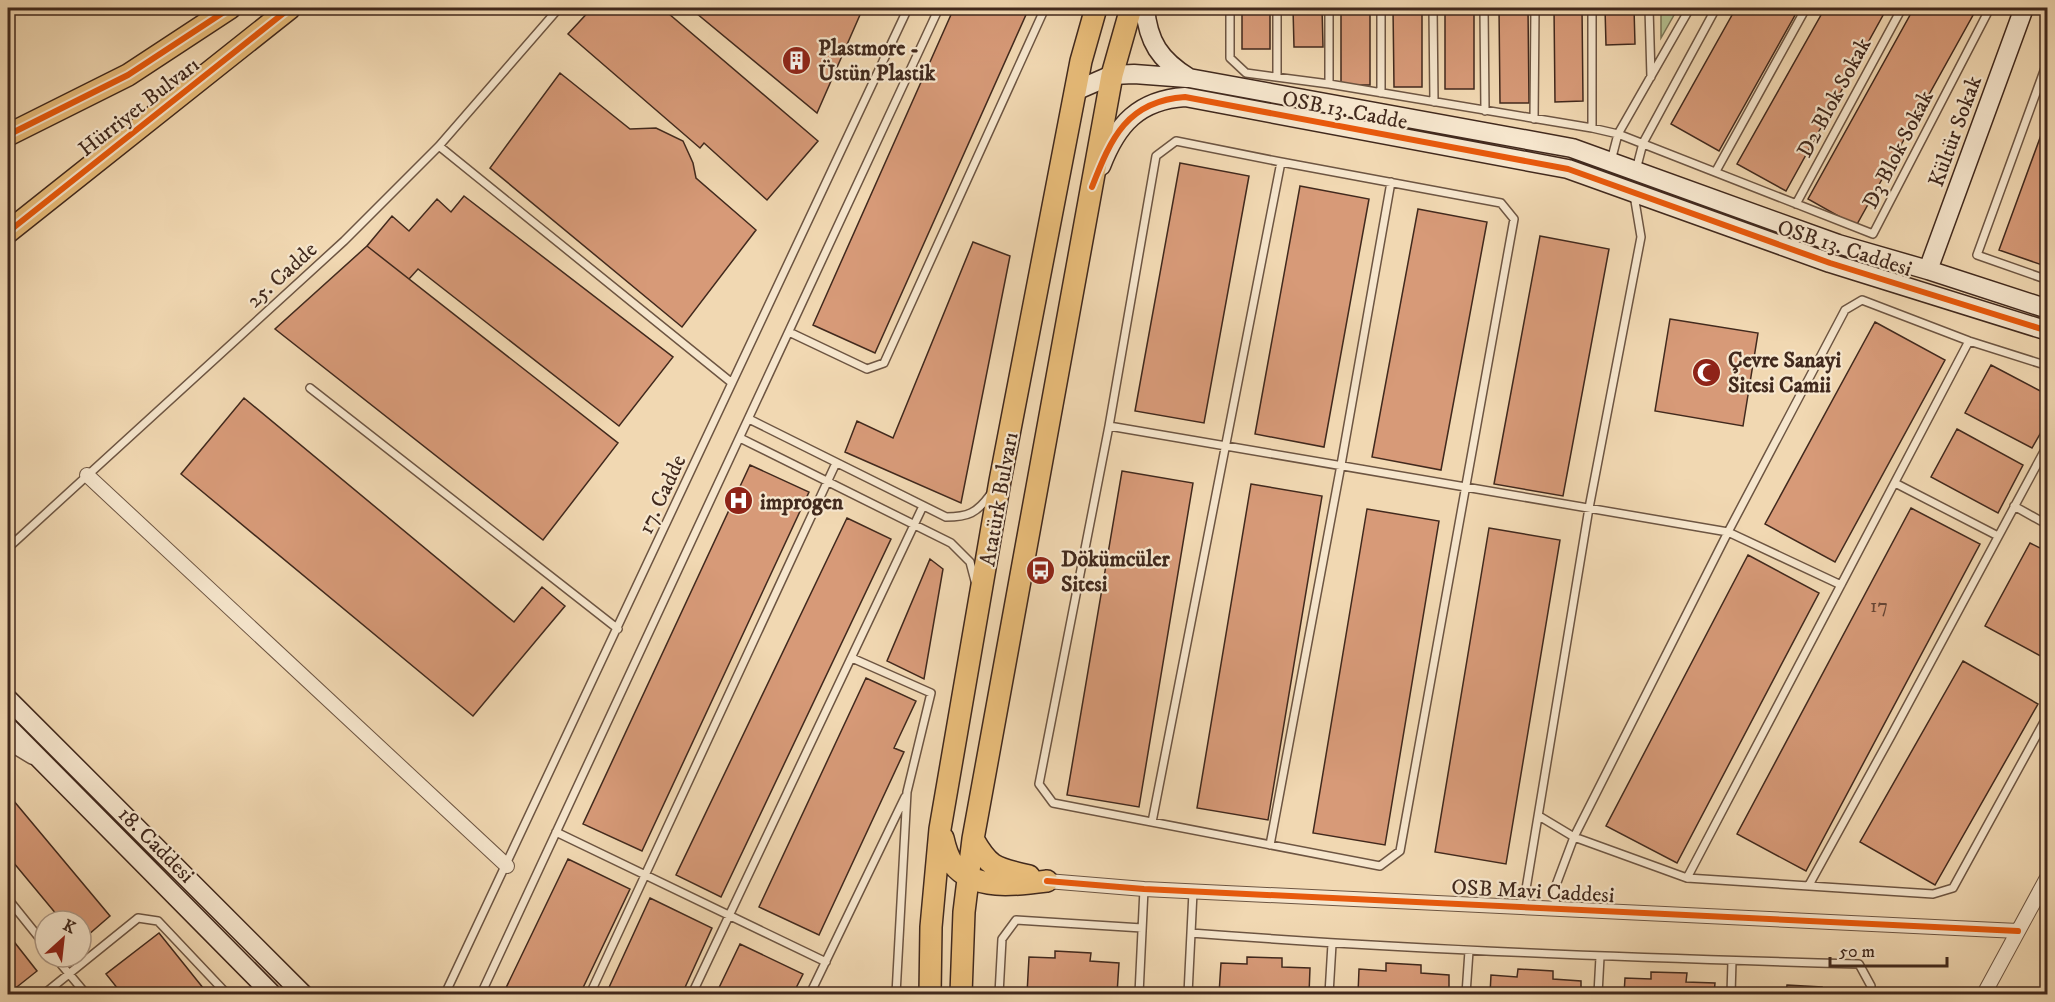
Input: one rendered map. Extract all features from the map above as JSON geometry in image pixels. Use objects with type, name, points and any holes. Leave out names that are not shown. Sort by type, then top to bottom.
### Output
[{"type":"main road","name":"Hürriyet Bulvarı","points":[[8,135],[128,75],[230,8]]},
{"type":"main road","name":"Hürriyet Bulvarı","points":[[8,232],[290,8]]},
{"type":"main road","name":"Atatürk Bulvarı","points":[[930,994],[932,927],[940,829],[1000,481],[1083,51],[1096,8]]},
{"type":"main road","name":"Atatürk Bulvarı","points":[[961,994],[967,877],[1112,75],[1131,8]]},
{"type":"main road","points":[[940,829],[951,862],[967,877],[987,883],[1019,885],[1047,881]]},
{"type":"main road","points":[[974,839],[982,855],[992,866],[1047,881]]},
{"type":"street","name":"OSB 13. Caddesi","points":[[1145,8],[1151,37],[1160,55],[1173,68],[1189,78],[1572,148],[1838,244],[2048,309]]},
{"type":"street","name":"Kültür Sokak","points":[[1928,270],[2025,8]]},
{"type":"street","points":[[1075,91],[1112,75],[1134,74],[1189,78]]},
{"type":"street","name":"OSB 13. Cadde","points":[[1092,187],[1107,150],[1128,119],[1139,110],[1167,98],[1185,97],[1568,169],[1633,191]]},
{"type":"street","points":[[1607,182],[1611,161]]},
{"type":"street","points":[[1633,191],[1636,170]]},
{"type":"street","name":"OSB 13. Caddesi","points":[[1633,191],[1830,263],[2048,331]]},
{"type":"street","points":[[87,475],[507,866]]},
{"type":"street","points":[[8,699],[303,994]]},
{"type":"street","name":"18. Caddesi","points":[[8,727],[272,994]]},
{"type":"street","points":[[1984,994],[2048,876]]},
{"type":"street","name":"OSB Mavi Caddesi","points":[[1047,881],[1193,892],[2018,931]]},
{"type":"lane","points":[[333,8],[346,8]]},
{"type":"lane","name":"25. Cadde","points":[[8,548],[344,241],[439,146],[559,8]]},
{"type":"lane","name":"17. Cadde","points":[[445,994],[908,8]]},
{"type":"lane","points":[[481,994],[939,8]]},
{"type":"lane","points":[[789,332],[867,369],[884,363],[1045,8]]},
{"type":"lane","points":[[1230,8],[1230,58],[1246,73],[1329,84],[1618,134],[1796,204]]},
{"type":"lane","points":[[1277,8],[1277,77]]},
{"type":"lane","points":[[1329,8],[1329,84]]},
{"type":"lane","points":[[1381,8],[1381,93]]},
{"type":"lane","points":[[1433,8],[1434,102]]},
{"type":"lane","points":[[1484,8],[1485,111]]},
{"type":"lane","points":[[1534,119],[1535,8]]},
{"type":"lane","points":[[1592,8],[1592,128]]},
{"type":"lane","points":[[1649,8],[1651,79]]},
{"type":"lane","points":[[1611,161],[1618,134],[1690,8]]},
{"type":"lane","points":[[1636,170],[1643,143],[1716,8]]},
{"type":"lane","points":[[1716,171],[1806,8]]},
{"type":"lane","name":"D2 Blok Sokak","points":[[1796,204],[1902,8]]},
{"type":"lane","name":"D3 Blok Sokak","points":[[1796,204],[1873,234],[1990,8]]},
{"type":"lane","points":[[2048,60],[1977,255],[2048,280]]},
{"type":"lane","points":[[1176,141],[1281,162],[1501,203],[1514,219],[1400,851],[1380,866],[1053,803],[1039,784],[1109,426],[1156,156],[1176,141]]},
{"type":"lane","points":[[439,146],[732,383]]},
{"type":"lane","points":[[1152,822],[1281,162]]},
{"type":"lane","points":[[1270,845],[1391,182]]},
{"type":"lane","points":[[1523,907],[1589,508],[1641,237],[1633,191]]},
{"type":"lane","points":[[1555,909],[1557,885],[1574,837],[1728,532],[1845,310],[1862,300],[1969,341],[2048,366]]},
{"type":"lane","points":[[1687,878],[1969,341]]},
{"type":"lane","points":[[310,388],[618,629]]},
{"type":"lane","points":[[748,419],[945,517],[964,517],[981,507],[1000,481]]},
{"type":"lane","points":[[1109,426],[1226,444],[1728,532],[1841,585]]},
{"type":"lane","points":[[740,438],[951,543],[970,562],[979,598]]},
{"type":"lane","points":[[1809,885],[2048,444]]},
{"type":"lane","points":[[590,994],[836,463]]},
{"type":"lane","points":[[1895,483],[1998,536]]},
{"type":"lane","points":[[692,994],[923,506]]},
{"type":"lane","points":[[2014,506],[2048,525]]},
{"type":"lane","points":[[852,658],[931,693],[907,792],[896,994]]},
{"type":"lane","points":[[1539,816],[1574,837],[1687,878],[1933,894],[1953,888],[2044,722]]},
{"type":"lane","points":[[8,747],[54,774]]},
{"type":"lane","points":[[810,994],[907,792]]},
{"type":"lane","points":[[556,832],[825,962]]},
{"type":"lane","points":[[1139,994],[1144,889]]},
{"type":"lane","points":[[1188,994],[1193,892]]},
{"type":"lane","points":[[8,899],[33,930]]},
{"type":"lane","points":[[44,994],[138,918],[158,921],[227,994]]},
{"type":"lane","points":[[999,994],[1002,939],[1016,920],[1142,928]]},
{"type":"lane","points":[[1191,933],[1332,944],[1469,951],[1859,964],[1871,986],[1871,994]]},
{"type":"lane","points":[[1329,994],[1332,944]]},
{"type":"lane","points":[[1466,994],[1469,951]]},
{"type":"lane","points":[[1599,994],[1600,957]]},
{"type":"lane","points":[[1731,994],[1732,961]]},
{"type":"lane","points":[[65,969],[86,994]]},
{"type":"green space","points":[[1661,8],[1678,8],[1661,38]]},
{"type":"building","points":[[592,8],[662,8],[818,141],[767,200],[704,143],[700,148],[568,34]]},
{"type":"building","name":"Plastmore - Üstün Plastik","points":[[690,8],[863,8],[817,113]]},
{"type":"building","points":[[954,8],[1029,8],[875,353],[813,325]]},
{"type":"building","points":[[1242,8],[1270,8],[1270,49],[1242,49]]},
{"type":"building","points":[[1293,8],[1322,8],[1323,47],[1294,47]]},
{"type":"building","points":[[1341,8],[1370,8],[1370,85],[1341,85]]},
{"type":"building","points":[[1393,8],[1422,8],[1422,87],[1394,87]]},
{"type":"building","points":[[1445,8],[1474,8],[1474,89],[1445,89]]},
{"type":"building","points":[[1499,8],[1528,8],[1529,103],[1500,103]]},
{"type":"building","points":[[1554,8],[1582,8],[1583,101],[1555,102]]},
{"type":"building","points":[[1605,8],[1634,8],[1635,44],[1606,45]]},
{"type":"building","points":[[1736,8],[1799,8],[1719,151],[1671,124]]},
{"type":"building","points":[[1825,8],[1887,8],[1786,191],[1737,164]]},
{"type":"building","points":[[1914,8],[1977,8],[1856,226],[1808,199]]},
{"type":"building","points":[[560,73],[630,129],[656,128],[683,141],[693,163],[696,178],[756,230],[682,327],[490,168]]},
{"type":"building","points":[[2048,116],[2048,267],[1999,250]]},
{"type":"building","points":[[1180,163],[1249,176],[1204,423],[1135,411]]},
{"type":"building","points":[[1300,186],[1369,199],[1324,447],[1255,434]]},
{"type":"building","points":[[464,196],[673,357],[619,426],[418,269],[409,279],[367,246],[392,216],[409,231],[437,199],[451,212]]},
{"type":"building","points":[[1418,209],[1487,222],[1441,470],[1372,457]]},
{"type":"building","points":[[1540,236],[1609,249],[1563,496],[1494,484]]},
{"type":"building","points":[[973,242],[1010,256],[961,503],[845,452],[857,421],[893,438]]},
{"type":"building","points":[[367,246],[618,443],[543,540],[275,329]]},
{"type":"building","name":"Çevre Sanayi Sitesi Camii","points":[[1670,319],[1758,333],[1743,426],[1655,411]]},
{"type":"building","points":[[1875,322],[1945,360],[1835,562],[1765,524]]},
{"type":"building","points":[[1991,365],[2048,395],[2048,420],[2032,448],[1965,413]]},
{"type":"building","points":[[244,398],[514,622],[542,587],[565,606],[473,716],[181,474]]},
{"type":"building","points":[[1957,429],[2023,465],[1998,513],[1931,477]]},
{"type":"building","points":[[750,465],[809,492],[642,851],[583,824]]},
{"type":"building","points":[[1122,471],[1193,483],[1139,807],[1067,795]]},
{"type":"building","points":[[1251,484],[1322,496],[1268,820],[1197,808]]},
{"type":"building","points":[[1911,508],[1980,544],[1806,871],[1737,834]]},
{"type":"building","points":[[1367,509],[1439,521],[1385,845],[1313,833]]},
{"type":"building","points":[[847,518],[891,539],[721,897],[676,875]]},
{"type":"building","points":[[1489,528],[1560,540],[1506,864],[1435,852]]},
{"type":"building","points":[[2030,543],[2048,552],[2048,660],[1985,626]]},
{"type":"building","points":[[1748,555],[1819,593],[1677,863],[1606,826]]},
{"type":"building","points":[[930,559],[943,569],[924,679],[887,661]]},
{"type":"building","points":[[1963,661],[2038,704],[1935,885],[1860,842]]},
{"type":"building","points":[[866,678],[916,701],[894,748],[904,752],[819,935],[759,907]]},
{"type":"building","points":[[8,794],[110,916],[93,931],[93,909],[52,909],[8,856]]},
{"type":"building","points":[[568,859],[630,889],[580,994],[503,994]]},
{"type":"building","points":[[650,898],[712,928],[682,994],[606,994]]},
{"type":"building","points":[[159,933],[208,994],[122,994],[106,974]]},
{"type":"building","points":[[8,934],[33,966],[33,969],[37,971],[8,994]]},
{"type":"building","points":[[740,944],[803,974],[793,994],[716,994]]},
{"type":"building","points":[[1055,951],[1091,953],[1090,961],[1119,963],[1117,994],[1027,994],[1029,957],[1055,958]]},
{"type":"building","points":[[1247,957],[1282,958],[1282,967],[1310,968],[1309,994],[1219,994],[1221,963],[1247,964]]},
{"type":"building","points":[[1386,963],[1421,965],[1421,973],[1449,975],[1449,994],[1358,994],[1359,969],[1386,971]]},
{"type":"building","points":[[1518,969],[1553,971],[1553,979],[1581,981],[1581,994],[1490,994],[1491,975],[1517,977]]},
{"type":"building","points":[[1651,972],[1687,973],[1686,982],[1715,983],[1714,994],[1624,994],[1625,978],[1651,979]]},
{"type":"building","points":[[1787,985],[1822,987],[1822,994],[1760,994],[1760,991],[1786,993]]},
{"type":"cycle path","points":[[8,135],[128,75],[230,8]]},
{"type":"cycle path","points":[[8,232],[290,8]]},
{"type":"cycle path","points":[[1092,187],[1114,138],[1135,114],[1165,100],[1185,97],[1568,169],[1830,263],[2048,331]]},
{"type":"cycle path","points":[[1047,881],[1144,889],[2018,931]]},
{"type":"place","name":"Plastmore - Üstün Plastik","points":[[797,60]]},
{"type":"place","name":"Çevre Sanayi Sitesi Camii","points":[[1707,372]]},
{"type":"place","name":"improgen","points":[[739,501]]},
{"type":"place","name":"Dökümcüler Sitesi","points":[[1040,571]]}]
